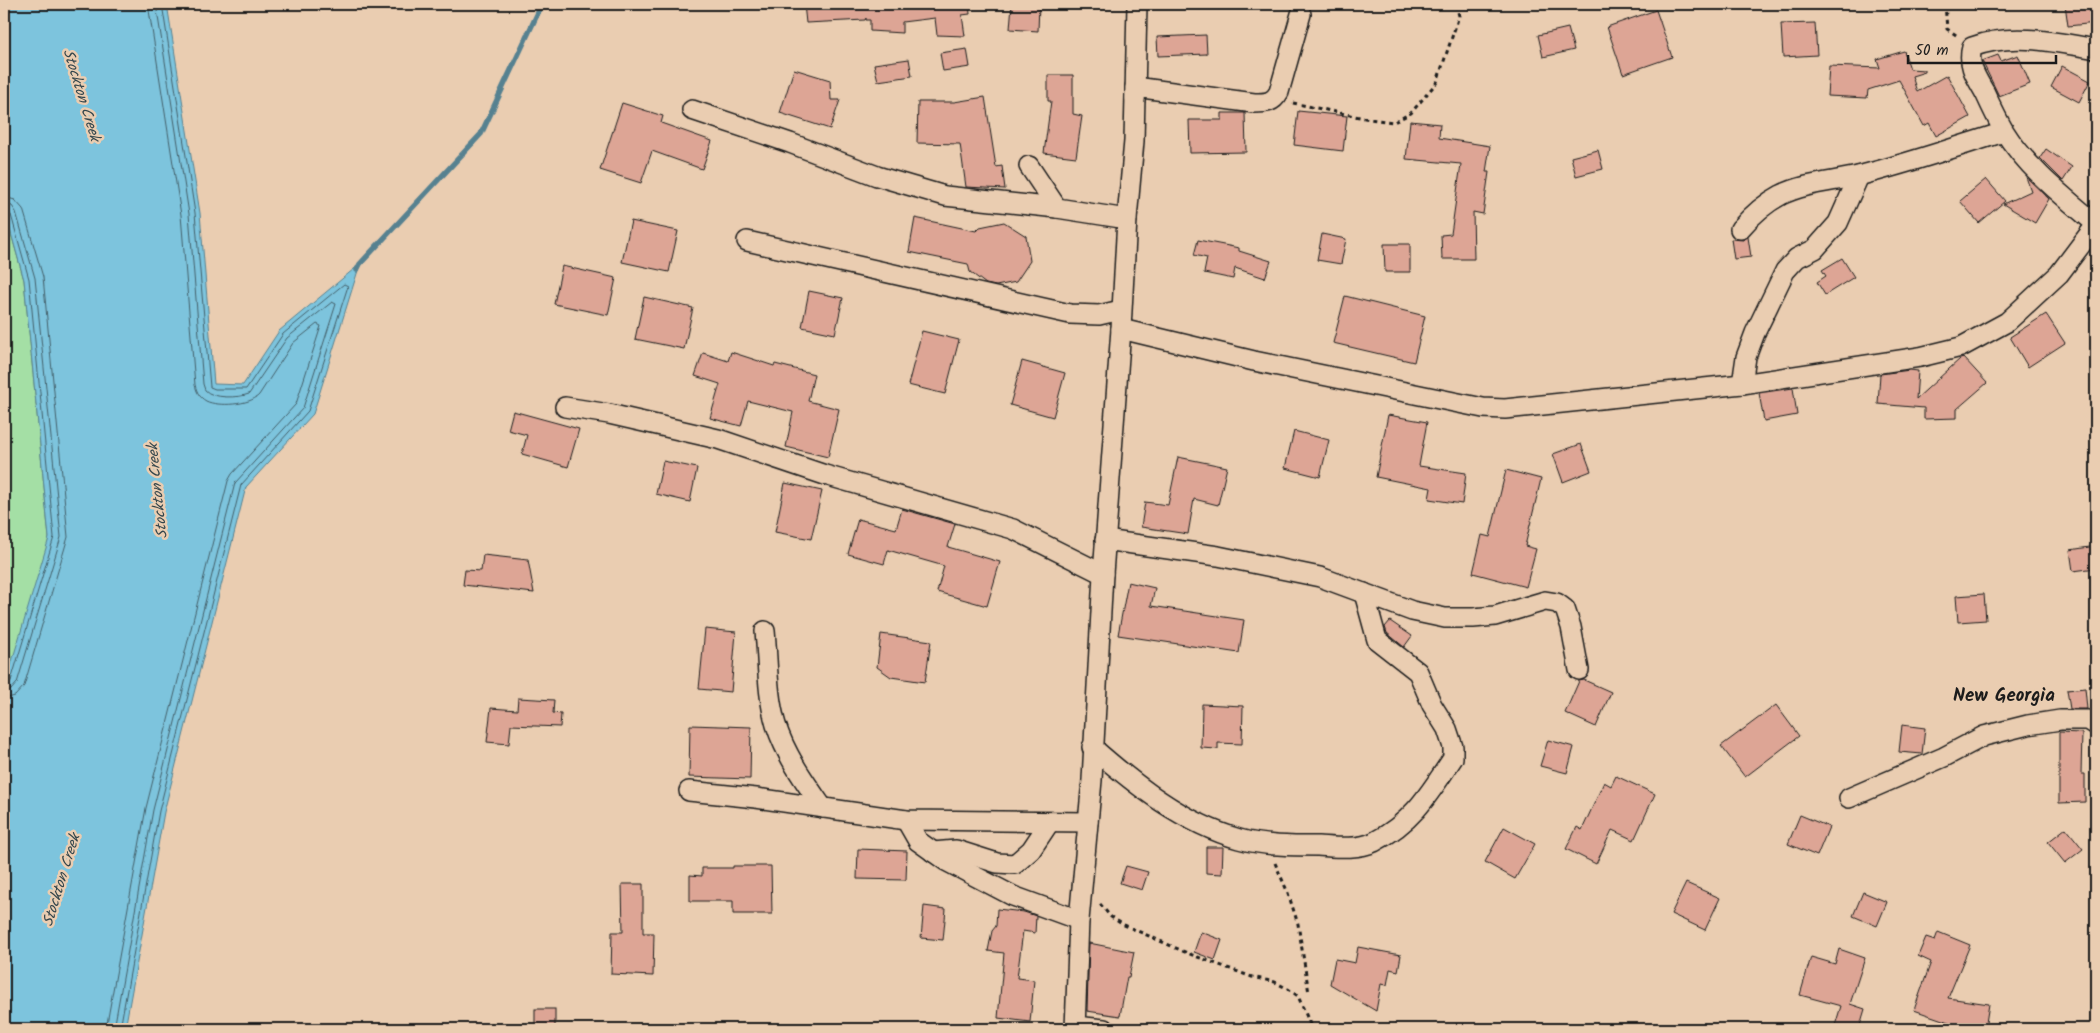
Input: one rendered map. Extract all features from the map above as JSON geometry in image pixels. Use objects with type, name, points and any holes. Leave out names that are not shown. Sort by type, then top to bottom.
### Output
[{"type":"street","points":[[1104,1029],[1075,1028],[1079,920],[1092,780],[1092,747],[1105,540],[1134,142],[1137,4]]},
{"type":"street","points":[[1134,142],[1135,87],[1254,103],[1266,103],[1275,100],[1301,14]]},
{"type":"street","points":[[1121,329],[1254,361],[1483,408],[1513,408],[1742,384],[1920,357],[1960,347],[2007,322],[2059,274],[2096,224],[2063,196],[2028,162],[2004,132],[1975,75],[1969,58],[1972,47],[1984,42],[2039,39],[2096,49]]},
{"type":"street","points":[[692,110],[790,143],[877,176],[945,196],[1057,208],[1127,219]]},
{"type":"street","points":[[1740,229],[1754,213],[1768,202],[1783,194],[1803,187],[1859,176],[2004,132]]},
{"type":"street","points":[[1029,166],[1057,208]]},
{"type":"street","points":[[1742,384],[1746,357],[1754,333],[1785,271],[1797,258],[1815,248],[1838,223],[1859,176]]},
{"type":"street","points":[[747,241],[1070,314],[1099,315],[1122,310]]},
{"type":"street","points":[[565,407],[609,414],[718,439],[825,475],[1013,529],[1103,574]]},
{"type":"street","points":[[1105,540],[1269,566],[1320,577],[1412,612],[1446,618],[1495,616],[1545,601],[1557,602],[1565,609],[1571,627],[1579,670]]},
{"type":"street","points":[[1092,747],[1151,795],[1177,811],[1221,833],[1262,843],[1346,847],[1372,843],[1413,816],[1453,758],[1453,747],[1447,729],[1432,705],[1418,672],[1377,640],[1364,593]]},
{"type":"street","points":[[766,630],[770,698],[776,725],[792,762],[823,808]]},
{"type":"street","points":[[1849,798],[1944,757],[1984,736],[2028,725],[2060,720],[2088,720],[2096,725]]},
{"type":"street","points":[[689,791],[756,798],[906,820],[1088,822]]},
{"type":"street","points":[[906,820],[918,841],[974,877],[1013,896],[1079,920]]},
{"type":"street","points":[[933,852],[956,850],[997,863],[1015,864],[1031,850],[1049,823]]},
{"type":"path","points":[[1275,100],[1394,122],[1411,113],[1437,82],[1459,16],[1456,4]]},
{"type":"path","points":[[1945,4],[1947,29],[1972,47]]},
{"type":"path","points":[[1262,843],[1275,863],[1288,893],[1298,924],[1309,993]]},
{"type":"path","points":[[1097,900],[1111,917],[1122,924],[1187,953],[1252,976],[1275,982],[1288,989],[1298,996],[1312,1029]]},
{"type":"green space","points":[[4,208],[24,280],[49,538],[4,735]]},
{"type":"water","name":"Stockton Creek","points":[[4,4],[167,4],[200,213],[214,384],[243,385],[279,331],[360,264],[313,414],[246,487],[164,812],[125,1029],[4,1029],[4,688],[49,538],[24,280],[4,208]]},
{"type":"building","points":[[804,4],[969,4],[970,14],[962,15],[965,36],[937,35],[935,18],[902,22],[902,33],[870,31],[870,20],[866,20],[866,18],[865,20],[806,23]]},
{"type":"building","points":[[1012,4],[1039,4],[1038,31],[1010,29]]},
{"type":"building","points":[[2065,4],[2096,4],[2096,23],[2068,26]]},
{"type":"building","points":[[1656,10],[1672,57],[1623,74],[1607,27]]},
{"type":"building","points":[[1815,23],[1817,55],[1783,57],[1781,24]]},
{"type":"building","points":[[1568,28],[1574,50],[1543,57],[1538,35]]},
{"type":"building","points":[[1206,35],[1207,54],[1158,56],[1157,37]]},
{"type":"building","points":[[967,49],[970,67],[943,71],[940,53]]},
{"type":"building","points":[[1904,51],[1910,69],[1925,70],[1925,72],[1912,76],[1917,92],[1947,75],[1970,117],[1936,136],[1929,123],[1924,126],[1899,80],[1868,90],[1867,98],[1827,96],[1829,66],[1880,68],[1877,59]]},
{"type":"building","points":[[1998,55],[2001,61],[2018,55],[2030,84],[1999,96],[1982,61]]},
{"type":"building","points":[[909,59],[912,76],[878,81],[874,64]]},
{"type":"building","points":[[2062,66],[2090,81],[2079,102],[2051,87]]},
{"type":"building","points":[[794,69],[830,80],[831,100],[840,100],[830,129],[780,113]]},
{"type":"building","points":[[1048,75],[1073,75],[1073,114],[1082,116],[1076,157],[1044,153],[1051,101],[1048,101]]},
{"type":"building","points":[[985,97],[996,167],[1002,166],[1005,189],[966,187],[960,144],[917,143],[918,102],[954,102]]},
{"type":"building","points":[[622,103],[663,116],[661,123],[712,141],[702,169],[652,151],[641,183],[600,170]]},
{"type":"building","points":[[1298,111],[1347,116],[1343,151],[1294,145]]},
{"type":"building","points":[[1222,113],[1245,113],[1246,152],[1190,153],[1189,120],[1222,120]]},
{"type":"building","points":[[1410,121],[1440,124],[1439,138],[1490,146],[1486,172],[1489,172],[1483,214],[1473,212],[1474,259],[1442,259],[1441,235],[1451,234],[1461,164],[1406,159]]},
{"type":"building","points":[[2046,149],[2072,167],[2063,181],[2040,158]]},
{"type":"building","points":[[1598,150],[1603,169],[1576,176],[1571,157]]},
{"type":"building","points":[[2026,177],[2049,199],[2035,223],[2003,204],[2031,191]]},
{"type":"building","points":[[1986,179],[2005,201],[1979,223],[1960,201]]},
{"type":"building","points":[[915,218],[976,231],[980,227],[1004,222],[1026,236],[1030,261],[1016,282],[996,286],[986,284],[970,272],[968,264],[909,252]]},
{"type":"building","points":[[631,221],[678,231],[669,272],[622,262]]},
{"type":"building","points":[[1322,234],[1346,239],[1341,264],[1317,260]]},
{"type":"building","points":[[1748,237],[1751,257],[1734,259],[1731,239],[1743,240]]},
{"type":"building","points":[[1198,240],[1239,248],[1239,251],[1271,261],[1265,278],[1235,268],[1233,279],[1204,273],[1207,258],[1194,255]]},
{"type":"building","points":[[1384,244],[1410,244],[1410,272],[1385,272]]},
{"type":"building","points":[[1842,258],[1854,277],[1825,295],[1817,282],[1826,276],[1822,270]]},
{"type":"building","points":[[562,266],[616,278],[608,315],[554,304]]},
{"type":"building","points":[[809,291],[843,298],[835,334],[802,327]]},
{"type":"building","points":[[1345,296],[1425,316],[1414,362],[1333,343]]},
{"type":"building","points":[[644,297],[693,308],[684,349],[635,339]]},
{"type":"building","points":[[2046,314],[2065,343],[2028,367],[2010,337]]},
{"type":"building","points":[[922,331],[959,340],[945,394],[908,385]]},
{"type":"building","points":[[731,352],[774,366],[775,364],[814,374],[808,401],[839,409],[828,457],[786,447],[793,412],[748,401],[741,426],[710,418],[720,384],[695,376],[703,353],[728,361]]},
{"type":"building","points":[[1964,358],[1987,383],[1957,409],[1957,418],[1924,419],[1924,408],[1878,404],[1880,374],[1910,370],[1918,371],[1916,399],[1960,359]]},
{"type":"building","points":[[1022,361],[1065,373],[1053,417],[1010,405]]},
{"type":"building","points":[[1793,388],[1797,415],[1764,421],[1759,393]]},
{"type":"building","points":[[513,411],[579,429],[568,467],[522,454],[527,435],[508,430]]},
{"type":"building","points":[[1388,415],[1427,422],[1419,466],[1466,473],[1462,504],[1429,499],[1431,488],[1376,477]]},
{"type":"building","points":[[1294,431],[1329,440],[1320,477],[1285,468]]},
{"type":"building","points":[[1581,444],[1591,471],[1563,482],[1553,454]]},
{"type":"building","points":[[1178,457],[1227,467],[1218,505],[1194,499],[1188,534],[1141,527],[1145,502],[1168,505]]},
{"type":"building","points":[[663,461],[697,468],[690,502],[656,494]]},
{"type":"building","points":[[1506,470],[1541,479],[1525,546],[1536,549],[1526,587],[1473,573],[1482,535],[1490,537]]},
{"type":"building","points":[[785,483],[822,491],[811,539],[775,532]]},
{"type":"building","points":[[902,509],[955,524],[948,547],[1000,562],[987,606],[937,592],[944,566],[888,550],[884,564],[848,554],[858,519],[896,529]]},
{"type":"building","points":[[2096,546],[2096,568],[2073,571],[2070,550]]},
{"type":"building","points":[[483,555],[528,560],[534,593],[463,585],[465,570],[481,571]]},
{"type":"building","points":[[1128,582],[1155,588],[1151,606],[1244,620],[1239,653],[1118,635]]},
{"type":"building","points":[[1984,594],[1986,620],[1958,622],[1956,596]]},
{"type":"building","points":[[1390,621],[1412,636],[1404,647],[1387,633],[1385,627]]},
{"type":"building","points":[[705,629],[736,632],[731,692],[699,689]]},
{"type":"building","points":[[881,634],[931,641],[925,682],[891,677],[877,667]]},
{"type":"building","points":[[1584,680],[1611,692],[1596,727],[1565,713],[1579,681]]},
{"type":"building","points":[[2085,688],[2087,709],[2070,709],[2067,690]]},
{"type":"building","points":[[518,698],[554,700],[553,713],[561,714],[560,727],[511,725],[509,744],[487,742],[491,708],[517,710]]},
{"type":"building","points":[[1202,704],[1243,706],[1242,744],[1218,743],[1218,749],[1201,748]]},
{"type":"building","points":[[1776,705],[1799,736],[1745,777],[1721,746]]},
{"type":"building","points":[[690,725],[751,727],[750,779],[689,777]]},
{"type":"building","points":[[1902,725],[1925,728],[1922,754],[1899,752]]},
{"type":"building","points":[[2059,732],[2082,733],[2081,774],[2085,774],[2085,802],[2059,803]]},
{"type":"building","points":[[1548,740],[1574,747],[1567,773],[1540,766]]},
{"type":"building","points":[[1616,776],[1655,794],[1634,840],[1612,830],[1596,864],[1566,849],[1577,827],[1582,830],[1604,782],[1611,786]]},
{"type":"building","points":[[1800,815],[1829,827],[1817,856],[1788,844]]},
{"type":"building","points":[[1504,827],[1535,844],[1515,879],[1485,862]]},
{"type":"building","points":[[2066,828],[2083,849],[2065,863],[2048,842]]},
{"type":"building","points":[[1206,847],[1223,847],[1222,874],[1206,873]]},
{"type":"building","points":[[858,849],[907,851],[906,880],[857,879]]},
{"type":"building","points":[[733,866],[771,866],[772,914],[733,914],[733,901],[690,901],[690,875],[702,876],[702,868],[733,868]]},
{"type":"building","points":[[1126,866],[1148,872],[1142,890],[1120,883]]},
{"type":"building","points":[[1686,883],[1720,898],[1705,930],[1671,914]]},
{"type":"building","points":[[622,884],[643,884],[643,933],[654,933],[653,976],[611,974],[612,932],[623,932]]},
{"type":"building","points":[[1863,892],[1887,902],[1877,926],[1853,916]]},
{"type":"building","points":[[924,906],[946,909],[943,940],[921,938]]},
{"type":"building","points":[[997,909],[1024,912],[1036,916],[1035,933],[1023,931],[1017,978],[1034,980],[1030,1022],[998,1018],[1004,953],[988,951],[992,931],[996,926]]},
{"type":"building","points":[[1201,932],[1222,940],[1215,960],[1194,952]]},
{"type":"building","points":[[1938,932],[1970,945],[1948,998],[1989,1004],[1985,1029],[1956,1029],[1957,1025],[1914,1010],[1931,962],[1918,956],[1926,937],[1935,940]]},
{"type":"building","points":[[1089,943],[1134,952],[1120,1016],[1087,1011]]},
{"type":"building","points":[[1358,947],[1401,955],[1398,971],[1390,969],[1387,985],[1381,984],[1376,1011],[1330,984],[1335,959],[1355,963]]},
{"type":"building","points":[[1839,949],[1865,958],[1850,1004],[1865,1009],[1859,1029],[1834,1029],[1841,1006],[1800,995],[1811,957],[1835,964]]},
{"type":"building","points":[[535,1009],[555,1009],[555,1029],[535,1029]]},
{"type":"waterway","points":[[357,270],[360,264],[481,134],[542,4]]},
{"type":"district","name":"New Georgia","points":[[2004,694]]}]
